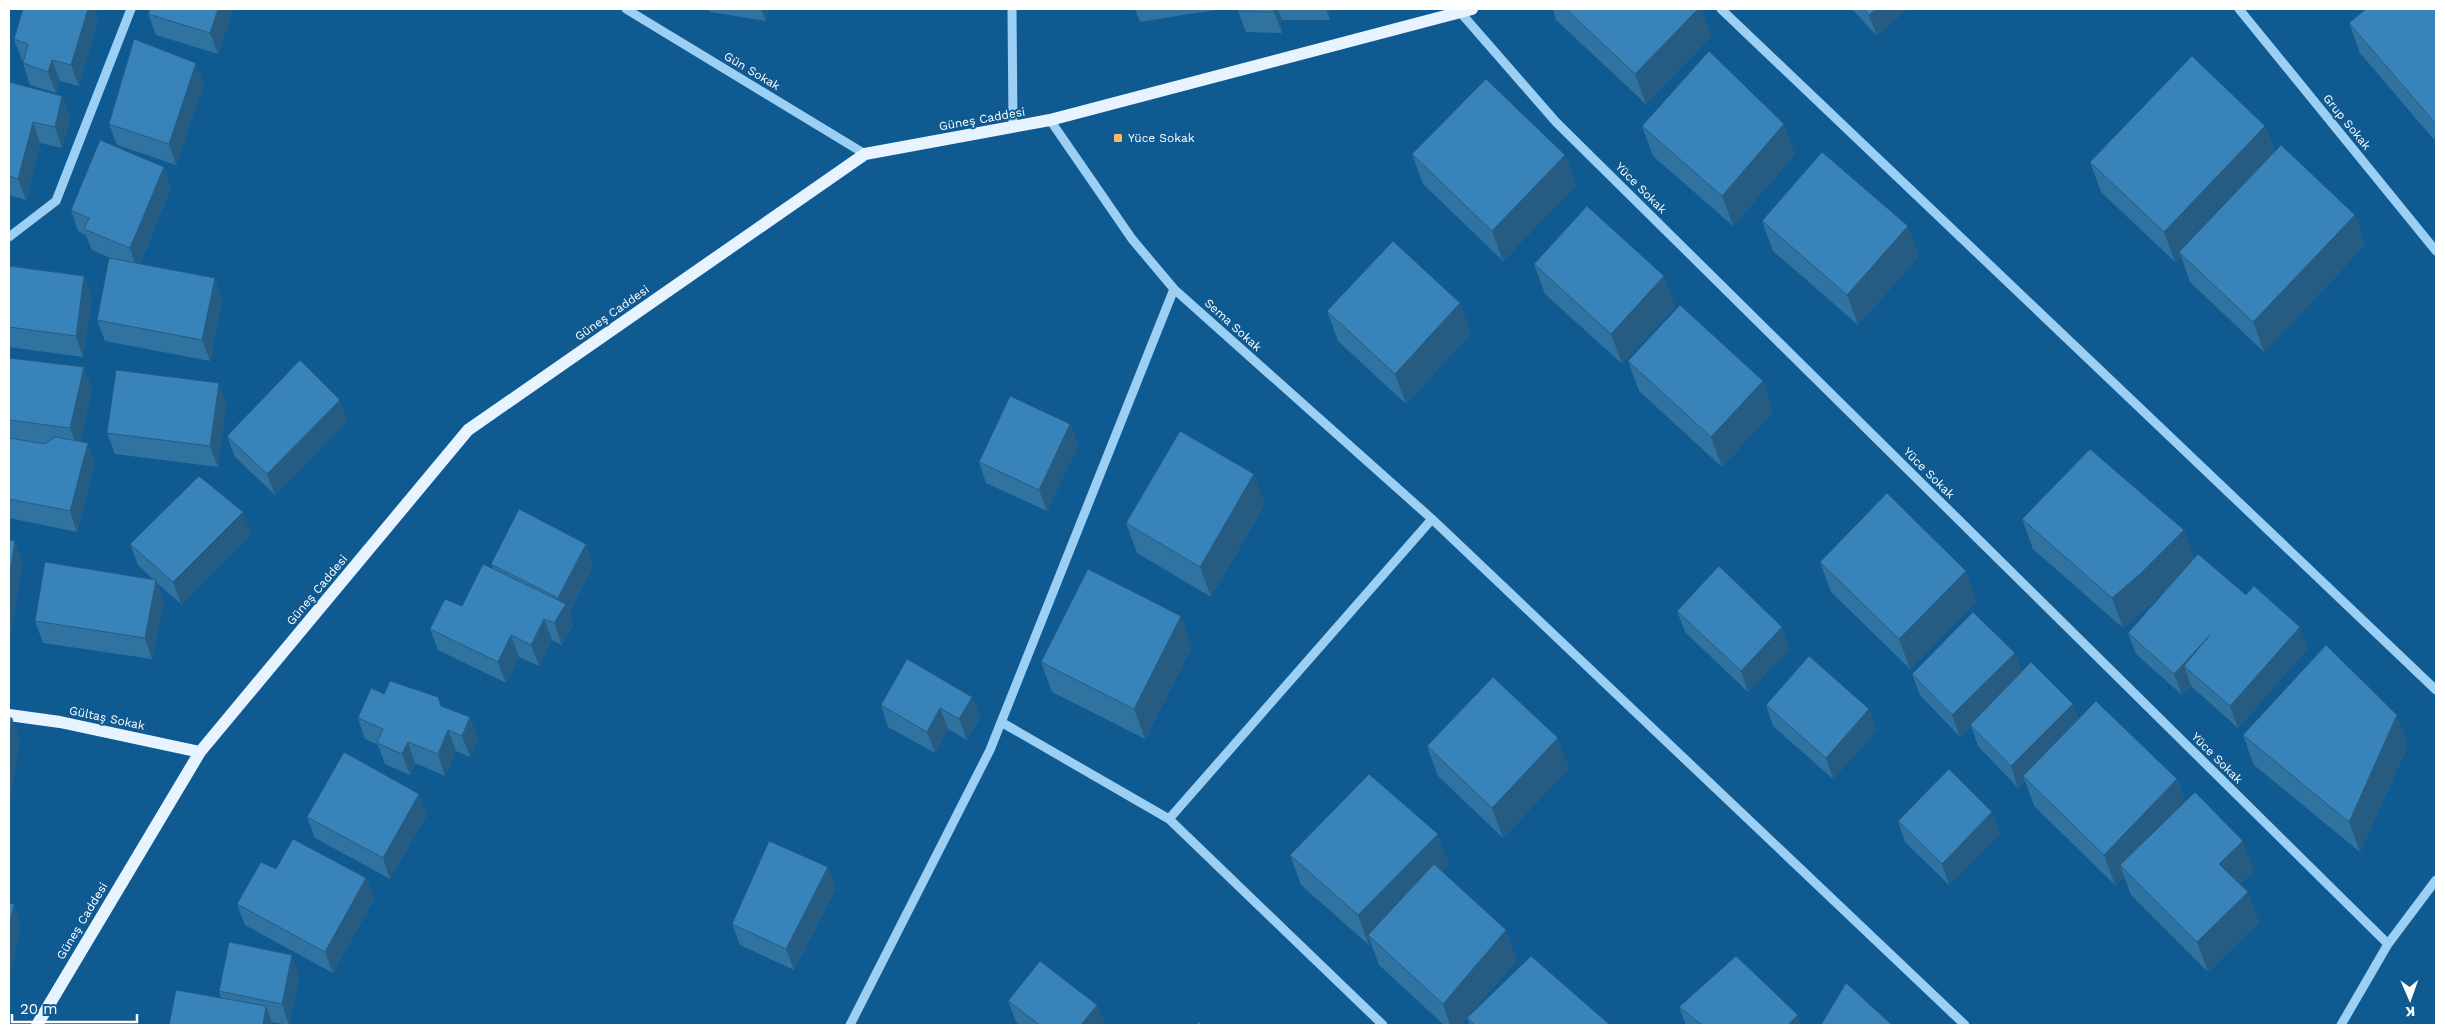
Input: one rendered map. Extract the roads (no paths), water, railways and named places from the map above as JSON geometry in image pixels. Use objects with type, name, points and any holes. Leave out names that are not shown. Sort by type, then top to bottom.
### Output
[{"type":"main road","name":"Güneş Caddesi","points":[[37,1025],[200,752],[468,430],[865,154],[1050,120],[1466,11]]},
{"type":"main road","name":"Gültaş Sokak","points":[[9,715],[60,722],[200,752]]},
{"type":"street","points":[[9,237],[56,201],[131,9]]},
{"type":"street","name":"Gün Sokak","points":[[626,9],[865,154]]},
{"type":"street","points":[[1012,9],[1013,127]]},
{"type":"street","points":[[1722,9],[2436,690]]},
{"type":"street","name":"Grup Sokak","points":[[2239,9],[2436,250]]},
{"type":"street","name":"Yüce Sokak","points":[[1466,11],[1556,122],[2388,944]]},
{"type":"street","name":"Sema Sokak","points":[[1050,120],[1132,238],[1174,289],[1432,519],[1965,1025]]},
{"type":"street","points":[[850,1025],[990,750],[1174,289]]},
{"type":"street","points":[[1169,819],[1432,519]]},
{"type":"street","points":[[1001,722],[1169,819],[1383,1025]]},
{"type":"street","points":[[2341,1025],[2388,944],[2436,880]]},
{"type":"place","name":"Yüce Sokak","points":[[1118,138]]}]
